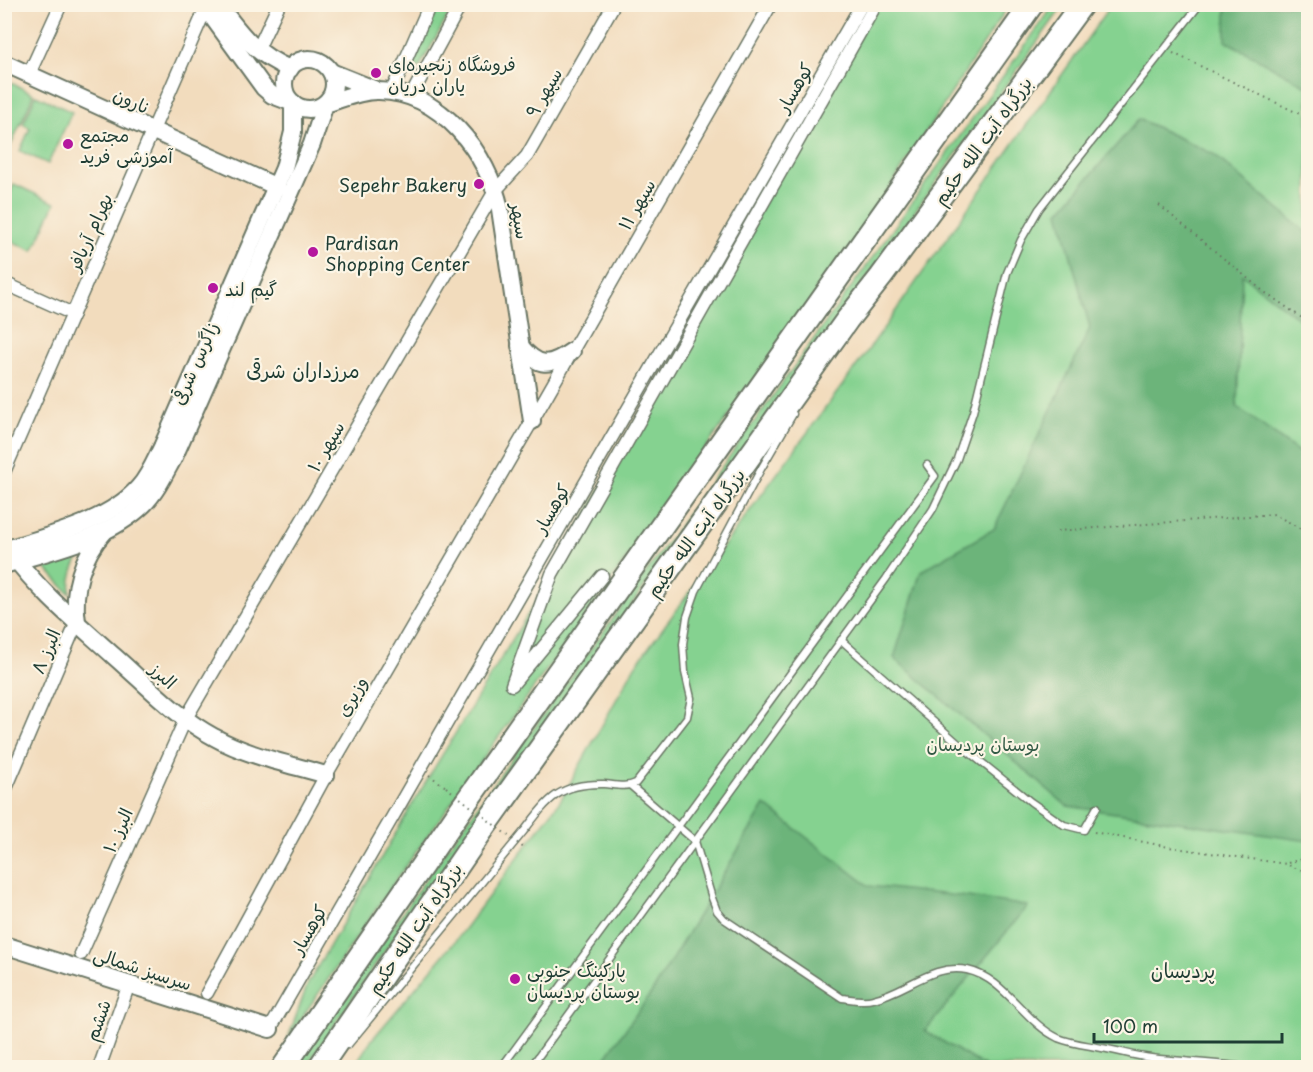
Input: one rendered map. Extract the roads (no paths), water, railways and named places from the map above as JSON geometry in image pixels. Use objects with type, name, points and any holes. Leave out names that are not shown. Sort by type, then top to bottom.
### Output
[{"type":"highway","name":"بزرگراه آیت الله حکیم","points":[[283,1068],[461,809],[1030,4]]},
{"type":"highway","name":"بزرگراه آیت الله حکیم","points":[[326,1064],[485,826],[847,320],[1082,4]]},
{"type":"street","points":[[29,74],[61,4]]},
{"type":"street","points":[[247,66],[257,51],[279,4]]},
{"type":"street","points":[[209,5],[247,66],[264,88],[272,95],[309,109],[384,91],[430,4]]},
{"type":"street","points":[[411,96],[461,4]]},
{"type":"street","name":"سپهر ۹","points":[[495,191],[527,156],[614,4]]},
{"type":"street","name":"سپهر ۱۱","points":[[532,421],[771,4]]},
{"type":"street","name":"کوهسار","points":[[270,1029],[862,4]]},
{"type":"street","points":[[602,576],[512,685],[552,574],[876,4]]},
{"type":"street","points":[[209,5],[257,51],[290,69]]},
{"type":"street","name":"بهرام آریافر","points":[[4,472],[209,5]]},
{"type":"street","points":[[293,104],[284,86],[285,78],[290,69],[302,60],[310,59],[326,65],[331,72],[334,88],[325,104]]},
{"type":"street","name":"نارون","points":[[4,63],[277,187]]},
{"type":"street","name":"سپهر","points":[[331,72],[384,91],[411,96],[443,116],[460,131],[480,158],[495,191],[500,209],[532,421]]},
{"type":"street","name":"زاگرس شرقی","points":[[9,556],[102,515],[124,501],[140,486],[162,447],[277,187],[291,142],[294,122],[293,104]]},
{"type":"street","name":"زاگرس شرقی","points":[[9,556],[105,531],[123,521],[145,503],[154,492],[174,457],[312,144],[325,104]]},
{"type":"street","points":[[291,142],[299,129],[304,128],[311,134],[312,144]]},
{"type":"street","name":"سپهر ۱۰","points":[[185,720],[495,191]]},
{"type":"street","points":[[4,283],[73,314]]},
{"type":"street","points":[[520,346],[536,361],[545,364],[559,360],[572,351]]},
{"type":"street","name":"وزیری","points":[[207,993],[326,775],[532,421]]},
{"type":"street","points":[[77,622],[74,605],[75,592],[92,549],[105,531]]},
{"type":"street","name":"البرز","points":[[9,556],[77,622],[185,720],[216,739],[236,747],[326,775]]},
{"type":"street","name":"البرز ۸","points":[[4,793],[77,622]]},
{"type":"street","name":"البرز ۱۰","points":[[81,954],[185,720]]},
{"type":"street","name":"سرسبز شمالی","points":[[5,948],[129,984],[270,1029]]},
{"type":"street","name":"ششم","points":[[99,1068],[129,984]]},
{"type":"lane","points":[[530,1068],[886,579],[933,508],[957,459],[973,412],[1007,273],[1021,240],[1039,209],[1200,4]]},
{"type":"lane","points":[[807,390],[847,320]]},
{"type":"lane","points":[[631,786],[641,778],[687,717],[691,698],[685,672],[684,653],[687,617],[696,591],[795,410]]},
{"type":"lane","points":[[501,1068],[935,476],[927,465]]},
{"type":"lane","points":[[841,640],[960,746],[1064,825],[1084,830],[1097,807]]},
{"type":"lane","points":[[340,1053],[546,801],[559,792],[590,784],[631,786],[695,841],[712,898],[717,911],[724,919],[842,998],[873,999],[948,968],[970,970],[994,983],[1033,1020],[1056,1037],[1075,1044],[1149,1058],[1251,1068]]},
{"type":"lane","points":[[326,1064],[327,1068]]},
{"type":"place","name":"فروشگاه زنجیره‌ای یاران دریان","points":[[376,73]]},
{"type":"place","name":"مجتمع آموزشی فرید","points":[[68,144]]},
{"type":"place","name":"Sepehr Bakery","points":[[479,184]]},
{"type":"place","name":"Pardisan Shopping Center","points":[[313,252]]},
{"type":"place","name":"گیم لند","points":[[213,288]]},
{"type":"place","name":"پارکینگ جنوبی بوستان پردیسان","points":[[515,979]]},
{"type":"district","name":"مرزداران شرقی","points":[[303,370]]},
{"type":"district","name":"پردیسان","points":[[1183,970]]},
{"type":"park label","name":"بوستان پردیسان","points":[[983,743]]}]
